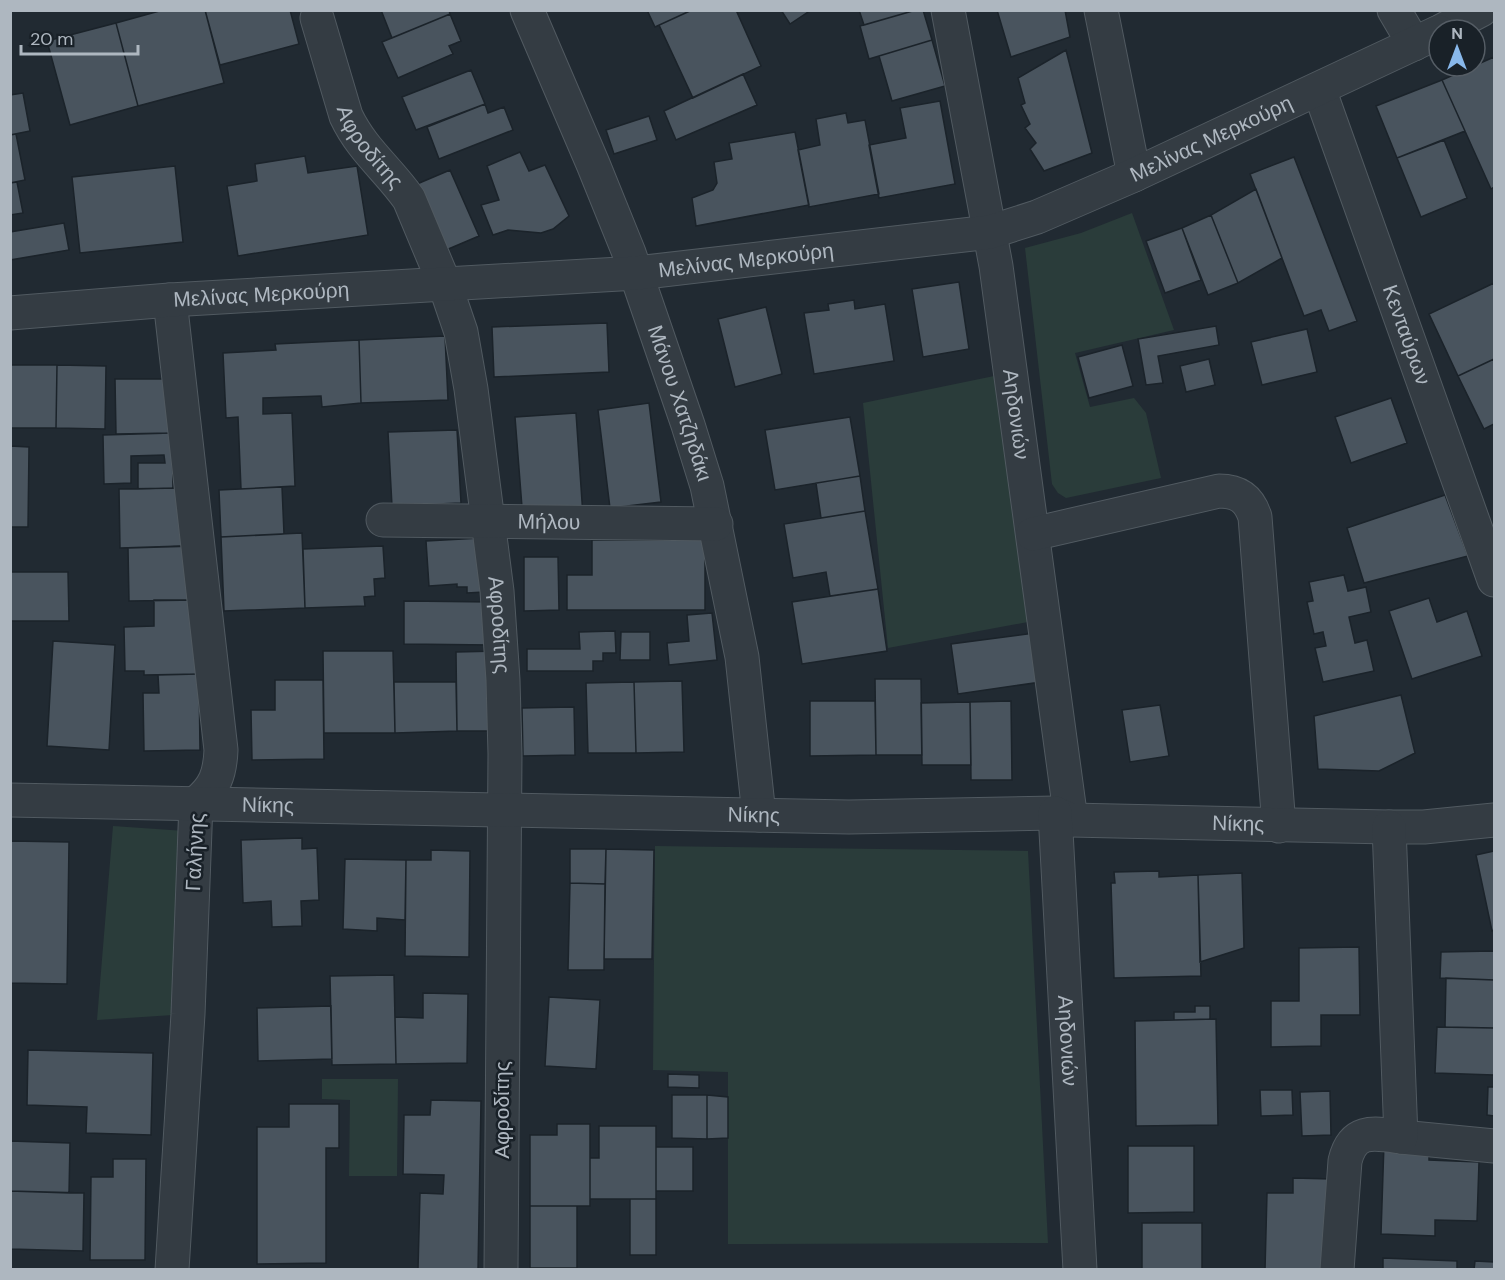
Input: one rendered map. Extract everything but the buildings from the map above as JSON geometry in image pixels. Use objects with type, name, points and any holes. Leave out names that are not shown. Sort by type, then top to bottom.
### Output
[{"type":"street","name":"Μάνου Χατζηδάκι","points":[[527,10],[637,273],[707,486],[742,657],[759,815]]},
{"type":"street","name":"Αηδονιών","points":[[948,10],[990,232],[1033,534],[1063,816],[1080,1269]]},
{"type":"street","points":[[1101,10],[1134,175]]},
{"type":"street","points":[[1394,10],[1427,32]]},
{"type":"street","name":"Μελίνας Μερκούρη","points":[[1465,18],[1481,10]]},
{"type":"street","name":"Αφροδίτης","points":[[317,18],[346,116],[362,145],[409,199],[445,285],[461,332],[489,523],[499,609],[503,680],[501,1269]]},
{"type":"street","name":"Μελίνας Μερκούρη","points":[[10,313],[170,300],[637,273],[947,239],[990,232],[1037,217],[1134,175],[1427,37]]},
{"type":"street","name":"Κενταύρων","points":[[1319,89],[1494,580]]},
{"type":"street","name":"Γαλήνης","points":[[170,300],[221,750],[216,780],[208,793],[196,803],[188,1014],[172,1269]]},
{"type":"street","points":[[1033,534],[1219,491],[1231,491],[1243,496],[1251,505],[1255,517],[1279,826]]},
{"type":"street","name":"Μήλου","points":[[383,520],[716,524]]},
{"type":"street","name":"Νίκης","points":[[10,800],[849,817],[1063,816],[1279,826],[1424,827],[1494,820]]},
{"type":"street","points":[[1389,827],[1401,1137]]},
{"type":"street","points":[[1337,1269],[1345,1161],[1348,1149],[1355,1140],[1366,1134],[1378,1133],[1494,1146]]},
{"type":"shaded area","points":[[1132,213],[1174,330],[1075,353],[1090,407],[1134,398],[1146,413],[1161,478],[1066,498],[1058,493],[1052,484],[1025,248],[1081,233]]},
{"type":"shaded area","points":[[999,375],[1028,622],[888,648],[863,403]]},
{"type":"shaded area","points":[[113,826],[185,831],[188,1014],[97,1020]]},
{"type":"shaded area","points":[[655,846],[1028,851],[1048,1243],[728,1244],[728,1072],[653,1070]]},
{"type":"shaded area","points":[[322,1079],[398,1079],[397,1176],[349,1176],[350,1100],[322,1099]]}]
